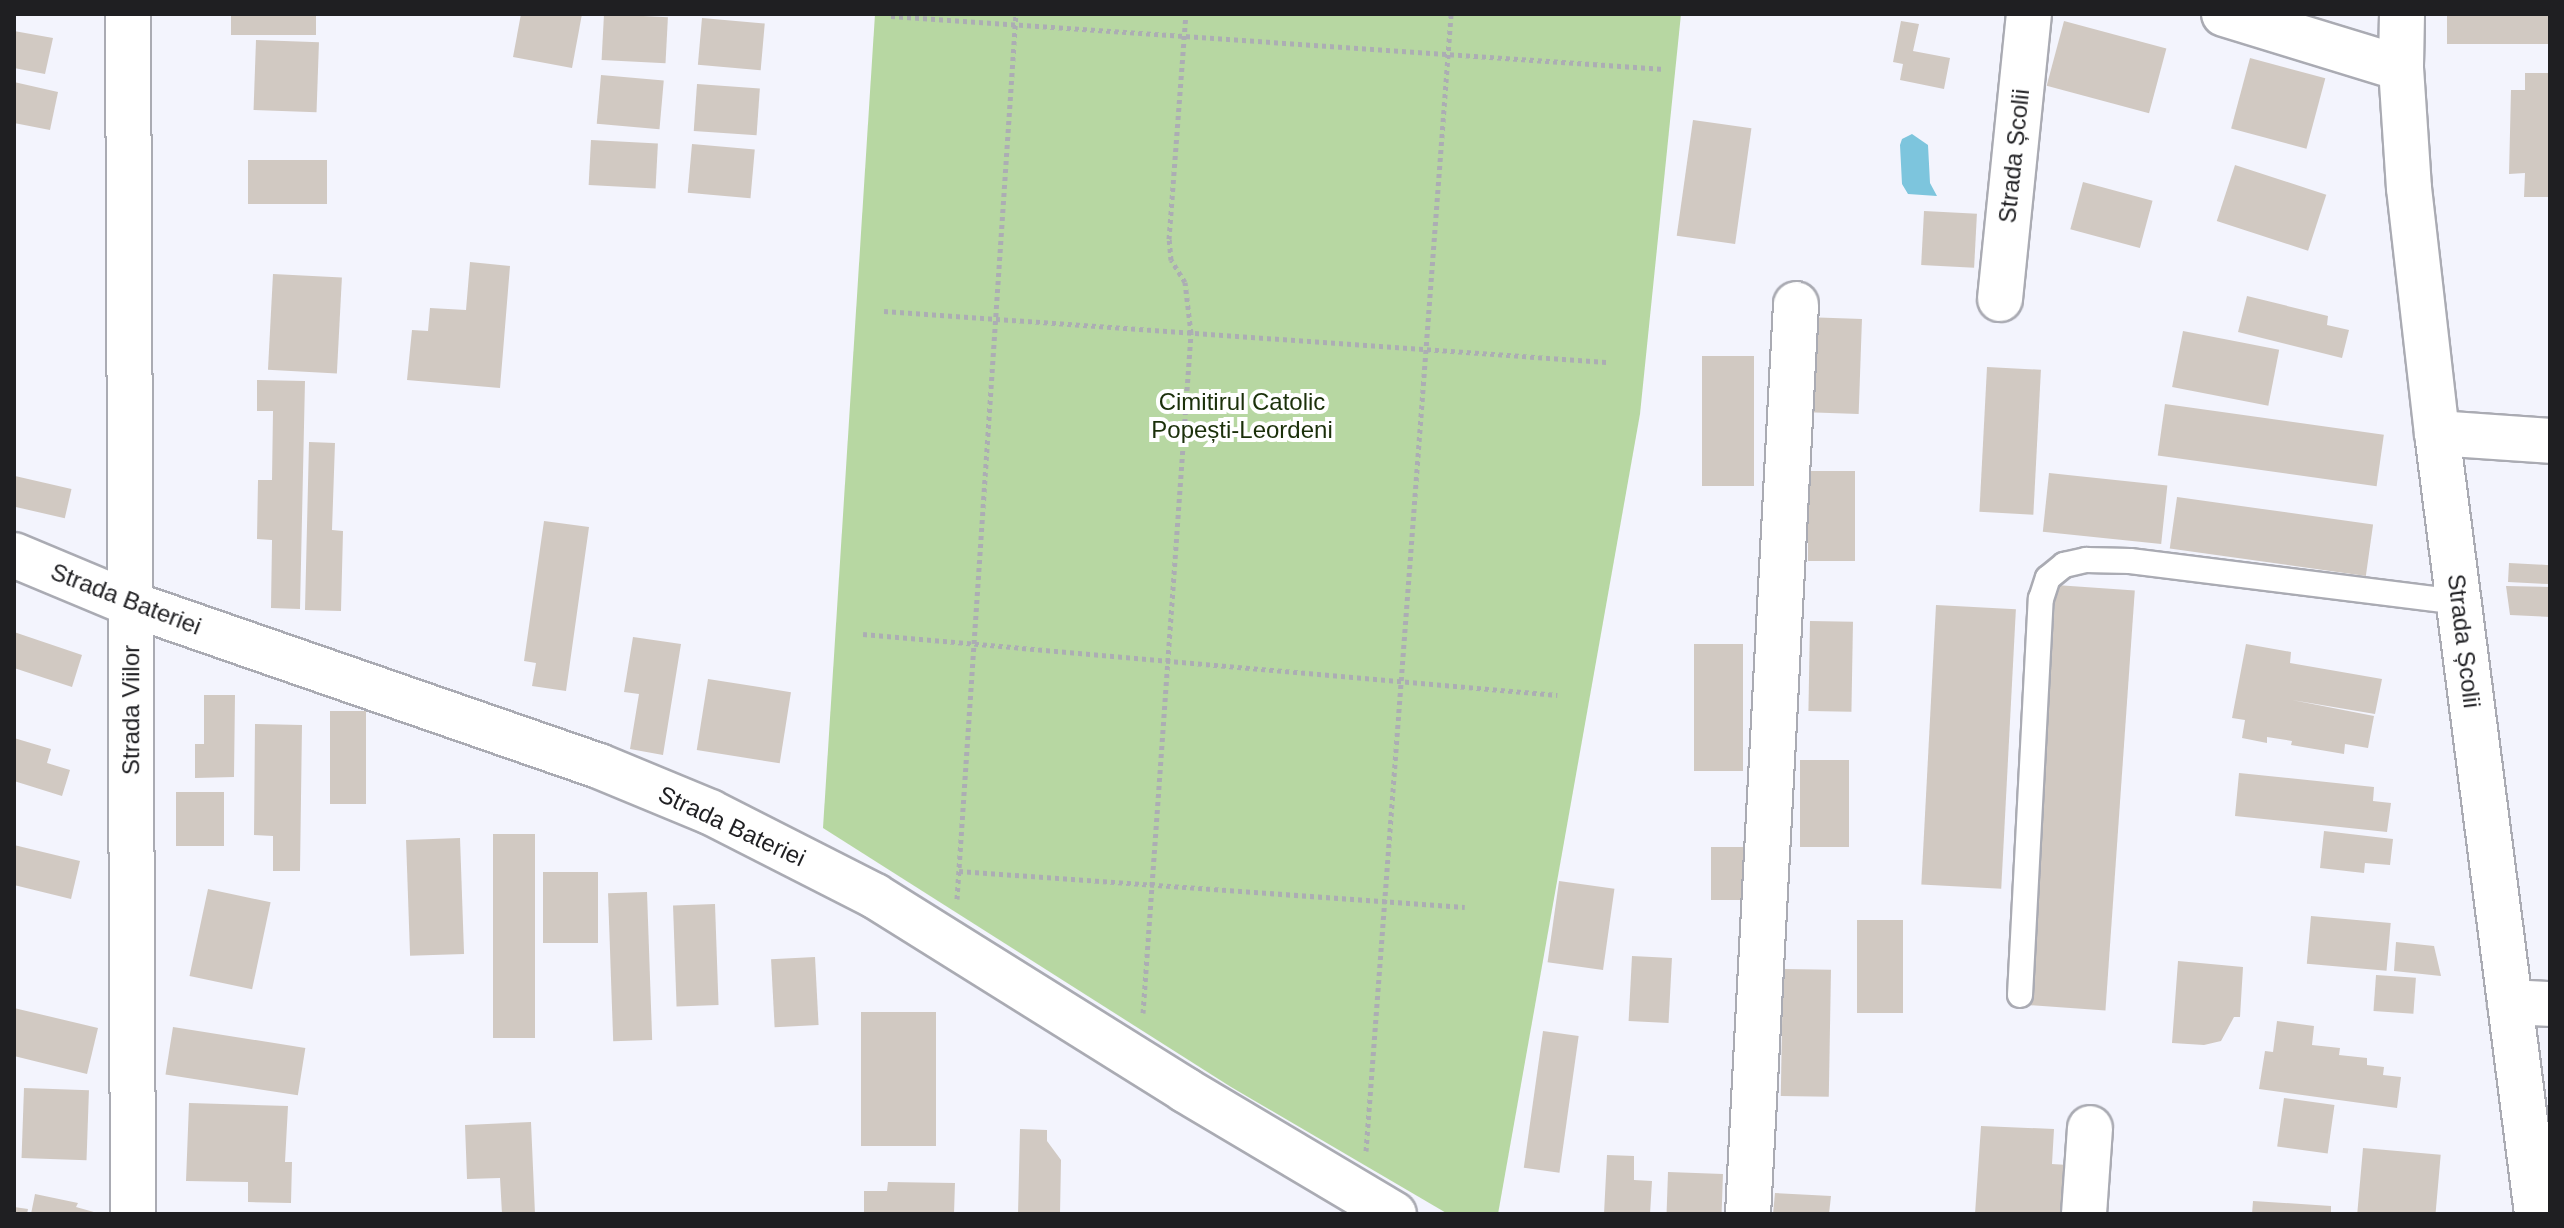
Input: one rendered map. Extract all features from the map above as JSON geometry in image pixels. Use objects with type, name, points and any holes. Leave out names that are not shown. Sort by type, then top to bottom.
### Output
[{"type":"street","name":"Strada Viilor","points":[[128,14],[133,1214]]},
{"type":"street","name":"Strada Școlii","points":[[2000,299],[2029,14]]},
{"type":"street","points":[[2224,14],[2401,68]]},
{"type":"street","name":"Strada Școlii","points":[[2402,14],[2401,68],[2409,188],[2437,433],[2459,602],[2530,1003],[2537,1214]]},
{"type":"street","points":[[1748,1214],[1796,304]]},
{"type":"street","points":[[2437,433],[2550,441]]},
{"type":"street","name":"Strada Bateriei","points":[[14,555],[131,604],[599,766],[696,806],[875,896],[954,948],[1378,1205]]},
{"type":"street","points":[[2084,1214],[2090,1128]]},
{"type":"lane","points":[[2020,995],[2041,599],[2048,578],[2064,565],[2086,560],[2130,561],[2459,602]]},
{"type":"path","points":[[954,948],[1016,14]]},
{"type":"path","points":[[1143,1013],[1191,333],[1185,282],[1171,260],[1169,239],[1186,14]]},
{"type":"path","points":[[1378,1205],[1384,902],[1451,14]]},
{"type":"path","points":[[891,16],[1664,69]]},
{"type":"path","points":[[884,311],[1606,362]]},
{"type":"path","points":[[863,634],[1557,695]]},
{"type":"path","points":[[959,871],[1465,907]]},
{"type":"green space","name":"Cimitirul Catolic Popești-Leordeni","points":[[875,14],[1681,14],[1640,414],[1498,1214],[1448,1214],[1231,1087],[823,828]]},
{"type":"water","points":[[1912,134],[1928,145],[1930,183],[1937,196],[1908,194],[1902,184],[1900,145],[1902,139]]},
{"type":"building","points":[[231,14],[316,14],[316,35],[231,35]]},
{"type":"building","points":[[521,14],[582,14],[572,68],[513,57]]},
{"type":"building","points":[[604,14],[668,17],[666,63],[602,60]]},
{"type":"building","points":[[2447,14],[2550,14],[2550,44],[2447,44]]},
{"type":"building","points":[[702,18],[765,23],[761,70],[698,65]]},
{"type":"building","points":[[1901,21],[1919,24],[1913,51],[1950,58],[1944,89],[1900,80],[1903,64],[1893,62]]},
{"type":"building","points":[[2064,21],[2166,48],[2149,113],[2047,86]]},
{"type":"building","points":[[14,31],[53,38],[45,74],[14,68]]},
{"type":"building","points":[[256,40],[319,42],[317,112],[254,110]]},
{"type":"building","points":[[2250,58],[2325,78],[2306,149],[2231,129]]},
{"type":"building","points":[[2525,73],[2550,73],[2550,197],[2524,197],[2525,173],[2509,174],[2511,90],[2525,90]]},
{"type":"building","points":[[601,75],[664,80],[659,129],[597,124]]},
{"type":"building","points":[[14,82],[58,92],[50,130],[14,123]]},
{"type":"building","points":[[697,84],[760,88],[757,135],[694,131]]},
{"type":"building","points":[[1693,120],[1751,128],[1735,244],[1677,236]]},
{"type":"building","points":[[591,140],[658,144],[656,188],[589,185]]},
{"type":"building","points":[[692,144],[755,149],[750,198],[688,193]]},
{"type":"building","points":[[248,160],[327,160],[327,204],[248,204]]},
{"type":"building","points":[[2235,165],[2326,195],[2308,251],[2217,221]]},
{"type":"building","points":[[2083,182],[2153,201],[2140,248],[2070,229]]},
{"type":"building","points":[[1924,211],[1977,214],[1974,268],[1921,265]]},
{"type":"building","points":[[470,262],[510,266],[500,388],[407,380],[412,330],[428,331],[430,308],[466,310]]},
{"type":"building","points":[[273,274],[342,278],[337,373],[268,370]]},
{"type":"building","points":[[2247,296],[2328,316],[2327,325],[2349,330],[2342,358],[2238,332]]},
{"type":"building","points":[[1804,317],[1862,319],[1859,414],[1801,412]]},
{"type":"building","points":[[2183,331],[2279,350],[2268,406],[2172,387]]},
{"type":"building","points":[[1702,356],[1754,356],[1754,486],[1702,486]]},
{"type":"building","points":[[1987,367],[2041,370],[2033,515],[1979,512]]},
{"type":"building","points":[[257,380],[305,381],[300,609],[271,608],[272,540],[257,539],[258,480],[272,480],[273,411],[257,411]]},
{"type":"building","points":[[2165,404],[2384,435],[2377,486],[2158,455]]},
{"type":"building","points":[[309,442],[335,443],[332,530],[343,531],[341,611],[305,610]]},
{"type":"building","points":[[1808,471],[1855,471],[1855,561],[1808,561]]},
{"type":"building","points":[[2049,473],[2167,485],[2161,544],[2043,532]]},
{"type":"building","points":[[15,476],[72,489],[65,518],[14,507]]},
{"type":"building","points":[[2177,497],[2373,525],[2366,576],[2170,548]]},
{"type":"building","points":[[544,521],[589,527],[566,691],[532,686],[536,663],[524,661]]},
{"type":"building","points":[[2509,563],[2550,565],[2549,584],[2508,582]]},
{"type":"building","points":[[2056,585],[2135,591],[2105,1010],[2027,1005]]},
{"type":"building","points":[[2506,586],[2550,587],[2550,617],[2510,615]]},
{"type":"building","points":[[1936,605],[2016,609],[2001,889],[1921,885]]},
{"type":"building","points":[[1810,621],[1853,622],[1851,712],[1808,711]]},
{"type":"building","points":[[14,632],[82,655],[72,687],[14,668]]},
{"type":"building","points":[[633,637],[681,644],[663,755],[630,749],[639,694],[624,692]]},
{"type":"building","points":[[1694,644],[1743,644],[1743,771],[1694,771]]},
{"type":"building","points":[[2246,644],[2291,652],[2290,663],[2382,679],[2375,714],[2292,700],[2374,716],[2368,748],[2345,744],[2344,754],[2291,745],[2292,741],[2267,737],[2267,743],[2242,738],[2245,720],[2232,718]]},
{"type":"building","points":[[708,679],[791,692],[780,763],[697,750]]},
{"type":"building","points":[[204,695],[235,695],[234,777],[195,778],[195,744],[204,744]]},
{"type":"building","points":[[330,711],[366,711],[366,804],[330,804]]},
{"type":"building","points":[[255,724],[302,725],[300,871],[273,871],[273,836],[254,835]]},
{"type":"building","points":[[14,738],[51,749],[47,763],[70,770],[62,796],[14,781]]},
{"type":"building","points":[[1800,760],[1849,760],[1849,847],[1800,847]]},
{"type":"building","points":[[2239,773],[2374,787],[2373,801],[2391,803],[2387,832],[2235,816]]},
{"type":"building","points":[[176,792],[224,792],[224,846],[176,846]]},
{"type":"building","points":[[2324,831],[2393,839],[2390,865],[2365,863],[2364,873],[2320,868]]},
{"type":"building","points":[[493,834],[535,834],[535,1038],[493,1038]]},
{"type":"building","points":[[460,838],[464,954],[410,956],[406,840]]},
{"type":"building","points":[[14,845],[80,861],[71,899],[14,885]]},
{"type":"building","points":[[1711,847],[1744,847],[1744,900],[1711,900]]},
{"type":"building","points":[[543,872],[598,872],[598,943],[543,943]]},
{"type":"building","points":[[1559,881],[1614,889],[1603,970],[1548,962]]},
{"type":"building","points":[[208,889],[271,902],[252,989],[189,976]]},
{"type":"building","points":[[647,892],[652,1040],[613,1041],[608,893]]},
{"type":"building","points":[[715,904],[719,1005],[677,1006],[673,905]]},
{"type":"building","points":[[2311,916],[2391,923],[2387,971],[2307,964]]},
{"type":"building","points":[[1857,920],[1903,920],[1903,1013],[1857,1013]]},
{"type":"building","points":[[2396,942],[2434,946],[2441,976],[2394,971]]},
{"type":"building","points":[[1632,956],[1672,958],[1669,1023],[1629,1021]]},
{"type":"building","points":[[815,957],[819,1025],[775,1027],[771,959]]},
{"type":"building","points":[[2178,961],[2243,967],[2240,1017],[2234,1017],[2221,1041],[2204,1045],[2172,1043]]},
{"type":"building","points":[[1783,969],[1831,970],[1829,1097],[1781,1096]]},
{"type":"building","points":[[2376,975],[2416,978],[2413,1014],[2373,1011]]},
{"type":"building","points":[[14,1008],[98,1028],[87,1074],[14,1056]]},
{"type":"building","points":[[861,1012],[936,1012],[936,1146],[861,1146]]},
{"type":"building","points":[[2277,1021],[2314,1026],[2312,1045],[2340,1048],[2339,1055],[2367,1058],[2367,1065],[2384,1067],[2383,1075],[2401,1077],[2397,1108],[2259,1089],[2265,1051],[2273,1052]]},
{"type":"building","points":[[173,1027],[305,1048],[298,1095],[165,1074]]},
{"type":"building","points":[[1543,1031],[1579,1036],[1559,1173],[1524,1168]]},
{"type":"building","points":[[24,1088],[89,1090],[87,1160],[22,1158]]},
{"type":"building","points":[[2284,1098],[2335,1105],[2328,1154],[2277,1147]]},
{"type":"building","points":[[189,1103],[288,1106],[285,1162],[292,1162],[291,1203],[248,1202],[248,1182],[186,1181]]},
{"type":"building","points":[[531,1122],[535,1214],[502,1214],[500,1178],[467,1179],[465,1125]]},
{"type":"building","points":[[1981,1126],[2054,1129],[2052,1164],[2068,1165],[2064,1214],[1975,1214]]},
{"type":"building","points":[[1020,1129],[1047,1130],[1047,1141],[1061,1160],[1060,1214],[1018,1214]]},
{"type":"building","points":[[2363,1148],[2441,1155],[2436,1214],[2357,1214]]},
{"type":"building","points":[[1607,1155],[1634,1156],[1634,1180],[1652,1181],[1650,1214],[1604,1214]]},
{"type":"building","points":[[1668,1172],[1723,1174],[1722,1214],[1667,1214]]},
{"type":"building","points":[[888,1182],[955,1183],[954,1214],[864,1214],[864,1191],[887,1191]]},
{"type":"building","points":[[1775,1193],[1831,1196],[1829,1214],[1773,1214]]},
{"type":"building","points":[[35,1194],[78,1203],[76,1207],[101,1214],[31,1214]]},
{"type":"building","points":[[2253,1201],[2331,1206],[2331,1214],[2252,1214]]},
{"type":"building","points":[[14,1207],[28,1209],[27,1214],[14,1214]]}]
